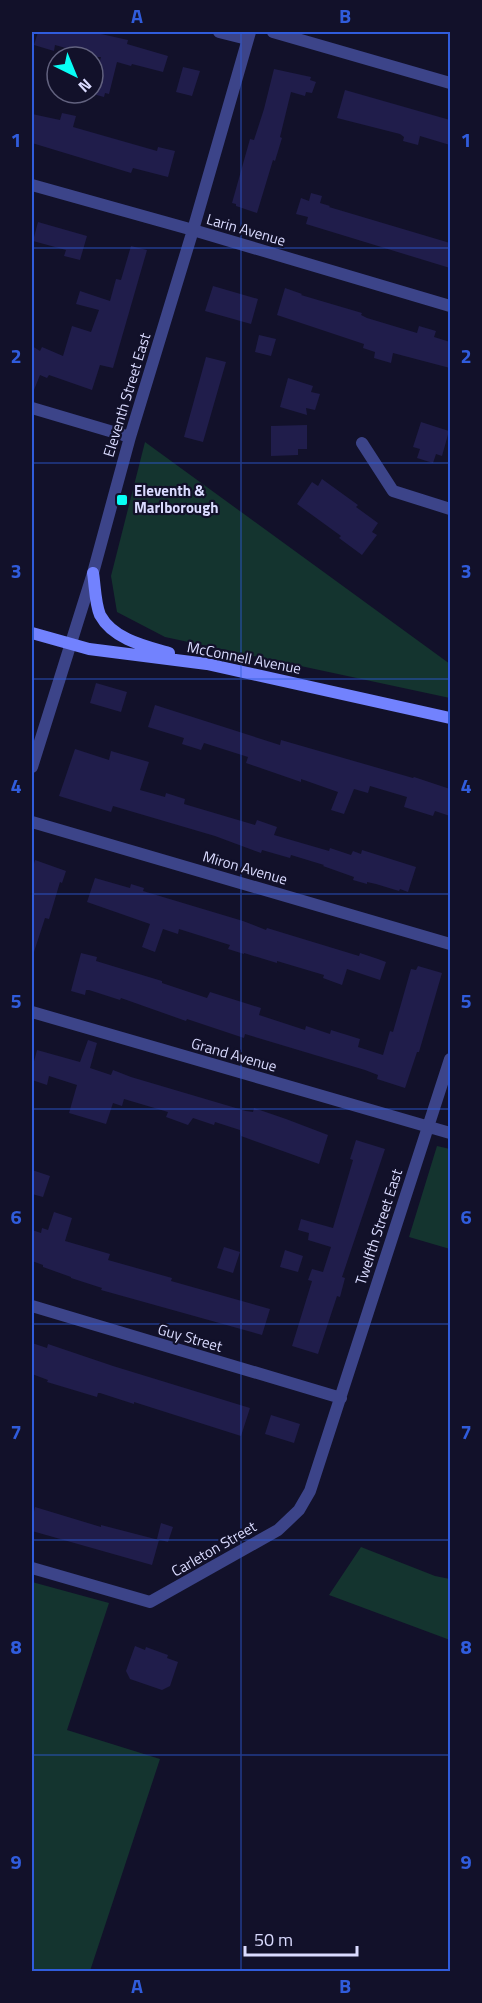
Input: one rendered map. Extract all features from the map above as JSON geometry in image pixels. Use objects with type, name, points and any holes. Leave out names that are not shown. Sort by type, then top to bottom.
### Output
[{"type":"main road","points":[[93,573],[100,614],[111,629],[135,643],[207,664]]},
{"type":"main road","name":"McConnell Avenue","points":[[32,633],[89,649],[207,664],[450,718]]},
{"type":"street","points":[[219,32],[249,35]]},
{"type":"street","points":[[273,32],[450,83]]},
{"type":"street","name":"Eleventh Street East","points":[[32,767],[72,644],[130,437],[249,35]]},
{"type":"street","name":"Larin Avenue","points":[[32,185],[450,306]]},
{"type":"street","points":[[32,408],[130,437]]},
{"type":"street","points":[[362,443],[393,491],[450,509]]},
{"type":"street","name":"Miron Avenue","points":[[32,822],[450,944]]},
{"type":"street","name":"Grand Avenue","points":[[32,1012],[450,1133]]},
{"type":"street","name":"Twelfth Street East","points":[[340,1401],[450,1059]]},
{"type":"street","name":"Guy Street","points":[[32,1306],[340,1401]]},
{"type":"street","name":"Carleton Street","points":[[32,1568],[150,1602],[182,1586],[278,1530],[298,1510],[310,1491],[340,1401]]},
{"type":"green space","points":[[145,442],[450,664],[450,698],[165,637],[117,612],[111,576]]},
{"type":"green space","points":[[437,1146],[450,1149],[450,1249],[409,1237]]},
{"type":"green space","points":[[361,1547],[435,1576],[450,1579],[450,1640],[329,1595]]},
{"type":"green space","points":[[32,1582],[109,1603],[67,1730],[160,1759],[90,1971],[32,1971]]},
{"type":"building","points":[[38,32],[92,32],[128,40],[127,44],[168,56],[163,72],[117,62],[109,94],[105,93],[105,45],[45,45],[45,48],[34,45]]},
{"type":"building","points":[[183,67],[200,71],[192,96],[176,92]]},
{"type":"building","points":[[274,69],[311,77],[310,80],[316,82],[312,93],[306,92],[305,96],[291,92],[280,137],[282,138],[257,213],[232,203],[250,139],[254,140],[264,109]]},
{"type":"building","points":[[345,90],[450,120],[450,145],[420,136],[418,145],[403,141],[404,137],[400,134],[337,118]]},
{"type":"building","points":[[62,113],[76,116],[73,127],[157,151],[158,147],[175,151],[168,177],[133,168],[131,173],[32,143],[32,114],[60,120]]},
{"type":"building","points":[[311,193],[322,196],[320,203],[329,207],[450,243],[450,268],[306,224],[308,217],[296,214],[301,198],[309,201]]},
{"type":"building","points":[[38,222],[87,236],[80,260],[64,256],[66,250],[33,241]]},
{"type":"building","points":[[131,246],[147,250],[113,368],[100,365],[92,390],[49,375],[47,378],[40,375],[32,395],[32,346],[40,351],[42,347],[63,356],[72,326],[91,332],[99,310],[76,304],[80,291],[110,301],[116,279],[121,280]]},
{"type":"building","points":[[213,286],[258,299],[251,324],[205,311]]},
{"type":"building","points":[[285,288],[362,313],[361,315],[367,318],[417,333],[419,326],[436,331],[434,337],[450,342],[450,368],[393,353],[391,363],[374,358],[375,352],[363,348],[364,344],[277,315]]},
{"type":"building","points":[[259,335],[276,339],[271,356],[255,352]]},
{"type":"building","points":[[206,357],[226,362],[203,442],[184,437]]},
{"type":"building","points":[[288,378],[313,386],[311,392],[320,394],[315,410],[306,408],[307,415],[280,407]]},
{"type":"building","points":[[421,422],[449,431],[442,456],[436,454],[433,463],[417,458],[420,449],[413,447]]},
{"type":"building","points":[[307,425],[307,449],[298,449],[298,455],[271,456],[271,426]]},
{"type":"building","points":[[322,479],[378,523],[372,532],[377,535],[362,555],[339,538],[341,536],[297,504],[312,482],[318,486]]},
{"type":"building","points":[[96,683],[127,692],[121,712],[90,703]]},
{"type":"building","points":[[155,705],[280,745],[281,740],[450,789],[450,816],[435,811],[433,816],[404,807],[407,797],[370,786],[368,793],[354,789],[344,814],[331,810],[338,792],[246,763],[248,757],[204,743],[201,750],[182,744],[184,738],[148,727]]},
{"type":"building","points":[[75,749],[109,760],[111,751],[149,762],[140,790],[165,797],[166,793],[185,799],[184,804],[255,825],[257,820],[277,827],[274,835],[329,851],[330,848],[351,855],[353,851],[361,854],[362,850],[416,867],[408,892],[353,880],[354,877],[324,865],[291,855],[290,858],[262,850],[261,853],[215,836],[113,806],[111,812],[59,796]]},
{"type":"building","points":[[35,860],[66,871],[62,883],[60,882],[49,919],[45,918],[34,952],[32,952],[32,871]]},
{"type":"building","points":[[95,878],[130,888],[131,884],[144,888],[143,891],[266,930],[267,928],[386,962],[380,980],[347,969],[342,985],[323,978],[324,975],[228,949],[230,945],[179,929],[178,934],[163,929],[155,952],[142,947],[150,924],[87,902]]},
{"type":"building","points":[[81,953],[97,957],[96,961],[162,981],[162,983],[207,998],[210,992],[261,1008],[259,1015],[305,1030],[306,1026],[330,1034],[331,1030],[360,1039],[358,1047],[383,1055],[390,1031],[393,1032],[411,969],[416,970],[418,966],[442,973],[419,1052],[417,1052],[405,1088],[377,1079],[378,1075],[365,1070],[245,1034],[244,1038],[121,998],[120,1000],[89,990],[86,990],[85,995],[71,991]]},
{"type":"building","points":[[88,1040],[97,1043],[90,1068],[111,1075],[113,1070],[246,1111],[253,1112],[254,1108],[328,1135],[319,1164],[241,1136],[240,1130],[193,1118],[188,1125],[166,1117],[168,1112],[124,1099],[122,1106],[113,1103],[106,1124],[69,1113],[77,1085],[49,1076],[47,1085],[32,1080],[32,1069],[37,1050],[80,1062]]},
{"type":"building","points":[[356,1140],[385,1149],[342,1277],[345,1278],[340,1297],[337,1296],[318,1354],[292,1346],[312,1281],[308,1280],[312,1269],[323,1272],[331,1247],[308,1240],[309,1233],[298,1230],[301,1219],[333,1228],[353,1160],[350,1159]]},
{"type":"building","points":[[32,1170],[50,1176],[43,1197],[32,1194]]},
{"type":"building","points":[[54,1212],[72,1218],[65,1241],[110,1254],[108,1260],[172,1278],[171,1281],[270,1309],[262,1335],[101,1290],[102,1288],[71,1278],[32,1261],[32,1230],[41,1233],[42,1228],[48,1230]]},
{"type":"building","points":[[224,1247],[240,1252],[233,1273],[217,1268]]},
{"type":"building","points":[[285,1250],[303,1256],[298,1272],[280,1267]]},
{"type":"building","points":[[32,1343],[47,1348],[48,1344],[250,1408],[241,1436],[134,1402],[134,1404],[100,1393],[97,1397],[47,1382],[48,1380],[32,1374]]},
{"type":"building","points":[[271,1415],[300,1424],[294,1443],[265,1434]]},
{"type":"building","points":[[35,1507],[101,1527],[101,1525],[159,1540],[152,1565],[32,1531]]},
{"type":"building","points":[[161,1523],[173,1527],[168,1542],[157,1539]]},
{"type":"building","points":[[135,1646],[145,1650],[146,1647],[168,1655],[167,1658],[178,1662],[170,1686],[162,1690],[130,1679],[126,1671]]},
{"type":"place","name":"Eleventh & Marlborough","points":[[122,500]]}]
